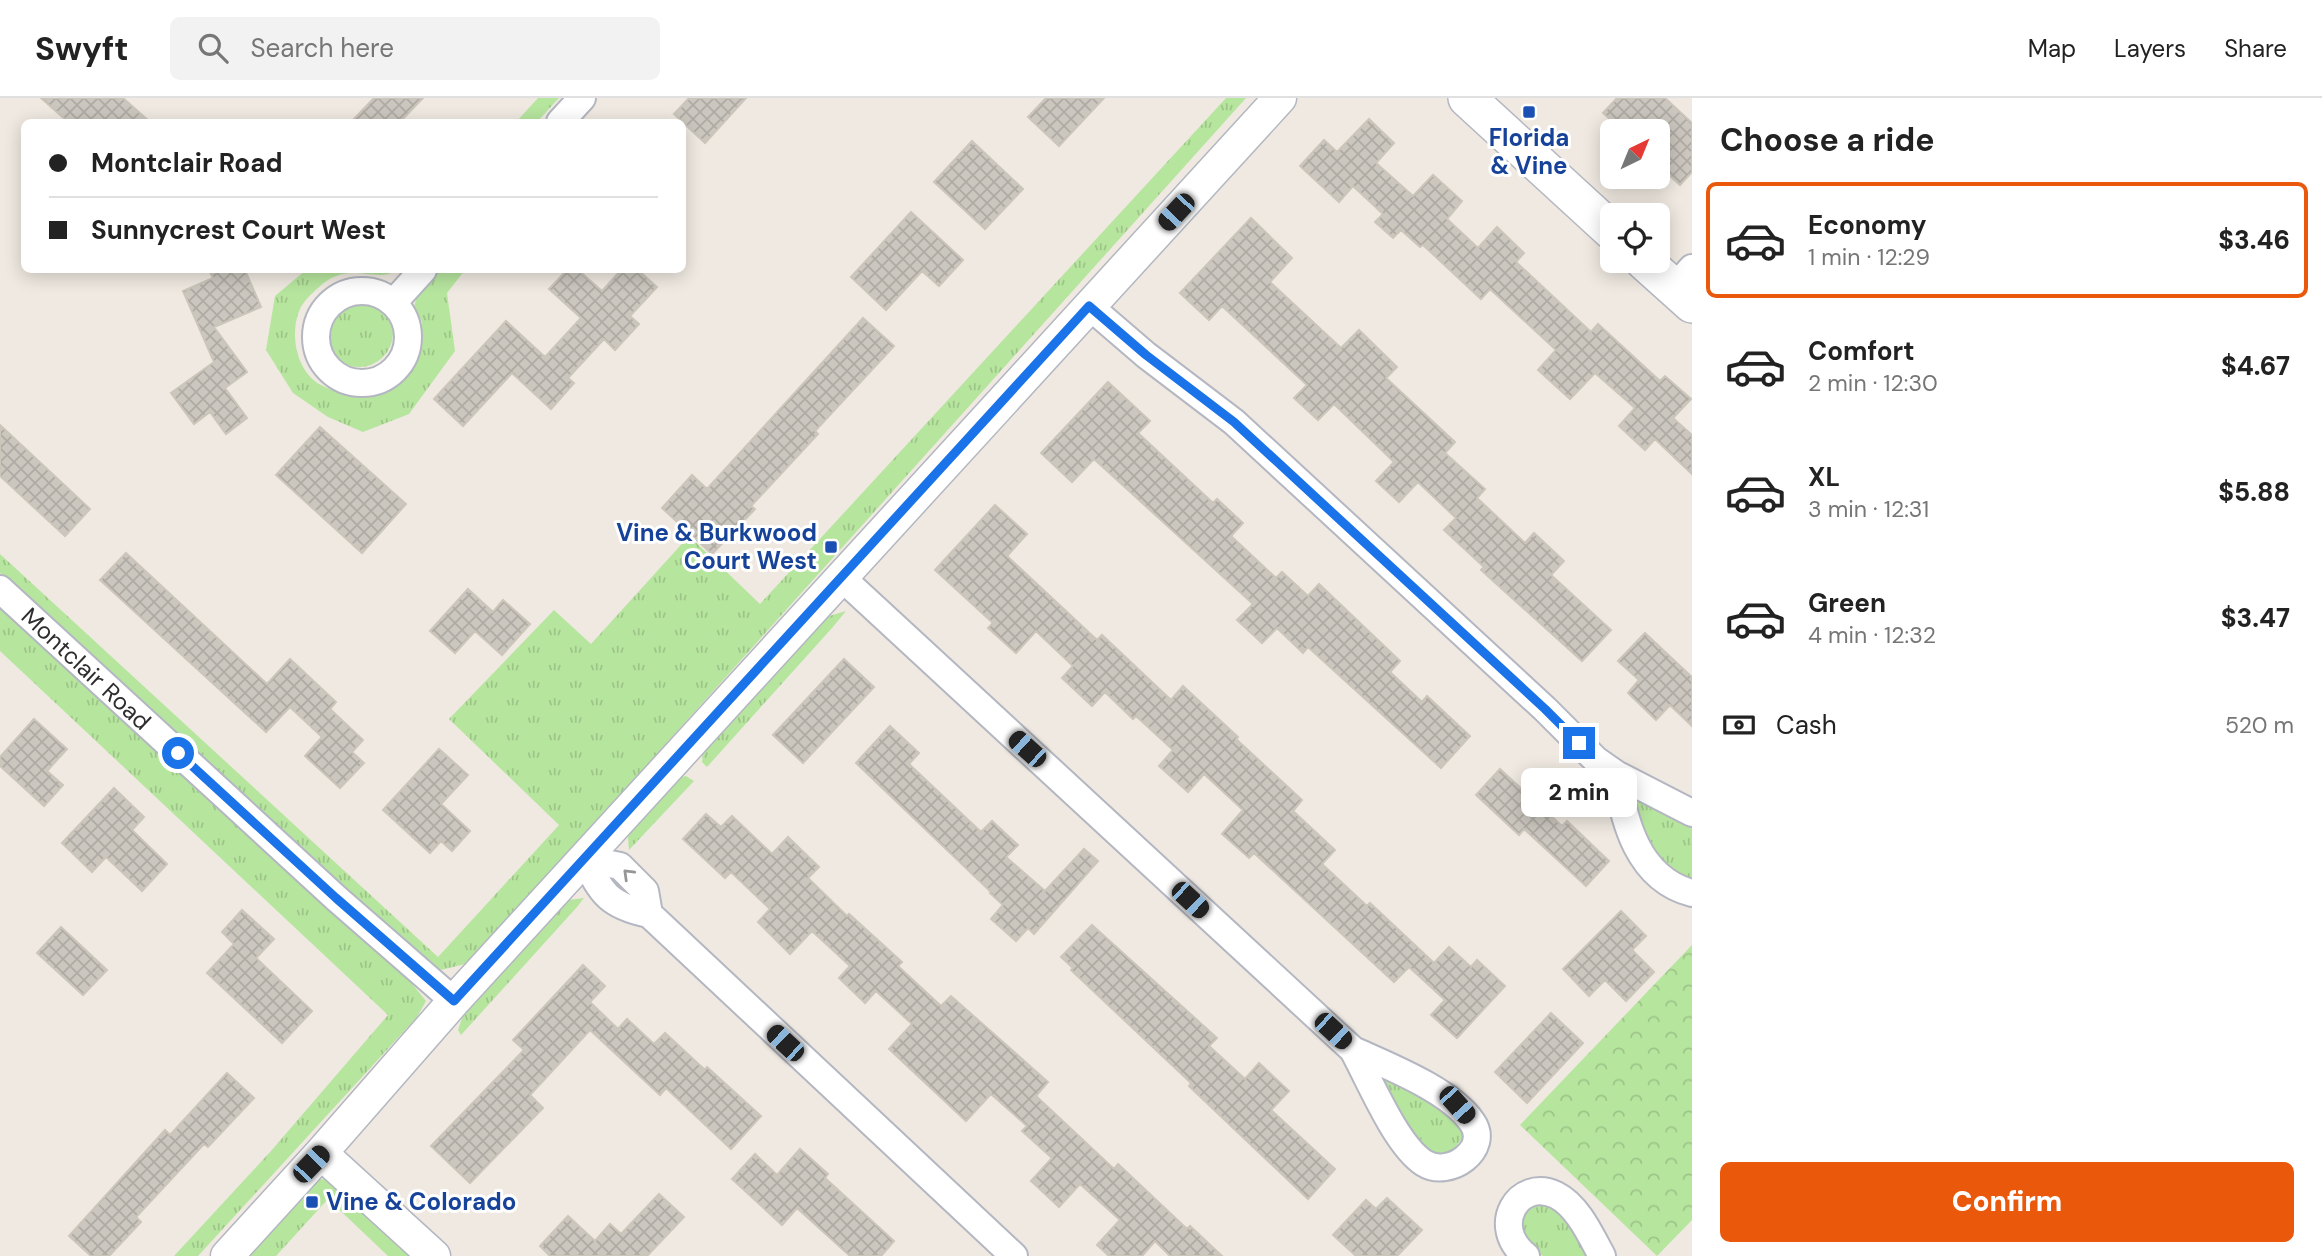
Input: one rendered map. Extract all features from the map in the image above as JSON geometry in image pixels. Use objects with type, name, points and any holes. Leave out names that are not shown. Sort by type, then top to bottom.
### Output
[{"type":"main road","points":[[1467,98],[1600,220]]},
{"type":"main road","points":[[1663,273],[1686,287]]},
{"type":"street","points":[[563,119],[582,98]]},
{"type":"street","points":[[227,1256],[454,1001],[1280,98]]},
{"type":"street","points":[[393,303],[421,273]]},
{"type":"street","points":[[1089,306],[1146,355],[1234,422],[1545,709],[1596,760],[1616,774],[1692,813]]},
{"type":"street","points":[[841,577],[1353,1050],[1404,1073],[1457,1105],[1474,1124],[1477,1136],[1472,1152],[1465,1160],[1450,1168],[1435,1168],[1423,1162],[1403,1143],[1353,1050]]},
{"type":"street","name":"Montclair Road","points":[[0,589],[336,898],[454,1001]]},
{"type":"street","points":[[1616,774],[1622,807],[1632,837],[1644,860],[1660,878],[1680,890],[1692,892]]},
{"type":"street","points":[[585,859],[620,866],[645,891],[649,914],[1014,1256]]},
{"type":"street","points":[[321,1153],[434,1256]]},
{"type":"street","points":[[1526,1256],[1517,1249],[1509,1236],[1508,1221],[1513,1206],[1524,1196],[1536,1192],[1554,1194],[1563,1201],[1583,1223],[1602,1256]]},
{"type":"green space","points":[[538,98],[559,98],[540,119],[519,119]]},
{"type":"green space","points":[[1226,98],[1246,98],[469,963],[441,970],[421,959],[0,573],[0,554],[438,957],[559,825],[449,719],[554,610],[591,644],[689,536],[760,604]]},
{"type":"green space","points":[[302,273],[351,273],[329,279],[305,301],[297,319],[295,340],[300,362],[312,379],[332,390],[368,397],[411,368],[420,344],[422,322],[414,307],[418,292],[435,273],[463,273],[447,293],[455,351],[409,414],[363,432],[328,417],[293,393],[266,350],[275,296]]},
{"type":"green space","points":[[351,273],[391,273],[380,275]]},
{"type":"green space","points":[[359,299],[372,302],[383,309],[390,320],[393,333],[390,346],[383,357],[372,364],[359,367],[346,364],[335,357],[328,346],[325,333],[328,320],[335,309],[346,302]]},
{"type":"green space","points":[[0,605],[404,974],[426,1001],[417,1017],[198,1256],[174,1256],[271,1151],[388,1015],[0,651]]},
{"type":"green space","points":[[846,611],[707,767],[702,762],[703,750],[826,617]]},
{"type":"green space","points":[[686,776],[694,781],[629,850],[630,829],[677,778]]},
{"type":"green space","points":[[1630,795],[1692,826],[1692,883],[1654,860]]},
{"type":"green space","points":[[584,898],[461,1035],[458,1030],[462,1018],[561,904]]},
{"type":"green space","points":[[1692,945],[1692,1220],[1657,1256],[1520,1125]]},
{"type":"green space","points":[[1383,1074],[1458,1115],[1464,1136],[1450,1154],[1437,1154],[1419,1147],[1376,1075]]},
{"type":"green space","points":[[325,1179],[412,1256],[388,1256],[328,1199],[276,1256],[239,1256],[316,1180]]},
{"type":"green space","points":[[1536,1203],[1547,1204],[1563,1213],[1589,1256],[1543,1256],[1528,1248],[1518,1225],[1524,1211]]},
{"type":"building","points":[[41,98],[123,98],[147,119],[65,119]]},
{"type":"building","points":[[374,98],[423,98],[403,119],[354,119]]},
{"type":"building","points":[[689,98],[746,98],[705,143],[686,125],[686,119],[679,119],[674,114]]},
{"type":"building","points":[[1046,98],[1104,98],[1059,146],[1028,117]]},
{"type":"building","points":[[1617,98],[1665,98],[1692,123],[1692,172],[1680,185],[1670,176],[1670,119],[1610,119],[1603,113]]},
{"type":"building","points":[[1369,119],[1394,143],[1376,163],[1413,196],[1433,175],[1462,201],[1447,219],[1478,248],[1497,227],[1524,253],[1516,262],[1591,332],[1598,324],[1660,381],[1665,376],[1691,399],[1673,418],[1692,435],[1692,474],[1655,439],[1645,450],[1619,426],[1635,408],[1595,373],[1570,399],[1538,370],[1556,350],[1490,289],[1481,299],[1423,245],[1420,247],[1401,230],[1393,238],[1375,222],[1383,214],[1353,186],[1339,202],[1300,166],[1324,140],[1337,152]]},
{"type":"building","points":[[972,141],[1023,189],[985,229],[934,182]]},
{"type":"building","points":[[911,212],[963,260],[939,286],[922,271],[886,310],[851,277]]},
{"type":"building","points":[[1251,218],[1292,258],[1270,282],[1341,348],[1359,330],[1397,367],[1386,378],[1455,442],[1445,453],[1485,489],[1477,498],[1525,543],[1534,533],[1564,561],[1551,575],[1611,630],[1582,661],[1481,570],[1484,567],[1444,530],[1456,518],[1418,482],[1399,502],[1376,481],[1394,462],[1334,404],[1318,420],[1294,398],[1307,385],[1222,306],[1209,320],[1180,293]]},
{"type":"building","points":[[210,273],[246,273],[261,307],[214,327],[247,372],[225,388],[247,418],[226,434],[210,412],[194,424],[171,393],[214,362],[183,291],[213,278]]},
{"type":"building","points":[[564,273],[581,273],[602,291],[618,273],[641,273],[657,287],[630,316],[639,324],[615,350],[604,339],[568,378],[574,383],[551,409],[512,373],[463,426],[434,399],[506,321],[545,357],[581,318],[549,289]]},
{"type":"building","points":[[863,318],[894,346],[815,431],[818,434],[751,506],[755,509],[712,554],[662,508],[692,475],[707,489]]},
{"type":"building","points":[[1108,382],[1150,421],[1138,433],[1213,503],[1217,499],[1243,523],[1231,536],[1276,578],[1282,572],[1308,596],[1319,584],[1400,661],[1390,672],[1422,702],[1427,696],[1470,736],[1441,768],[1308,647],[1303,653],[1277,628],[1262,643],[1237,620],[1253,604],[1094,459],[1072,482],[1041,453]]},
{"type":"building","points":[[0,425],[90,509],[65,536],[0,476]]},
{"type":"building","points":[[320,427],[406,504],[362,553],[276,475]]},
{"type":"building","points":[[995,505],[1027,534],[1007,556],[1097,640],[1102,635],[1171,700],[1183,686],[1302,800],[1293,811],[1335,850],[1322,864],[1367,906],[1370,903],[1434,963],[1449,947],[1471,967],[1477,960],[1505,986],[1457,1038],[1431,1015],[1445,1000],[1409,967],[1394,982],[1254,853],[1249,858],[1222,834],[1243,810],[1204,774],[1188,792],[1159,766],[1173,750],[1136,716],[1133,719],[1105,692],[1092,706],[1062,678],[1073,666],[1036,631],[1016,653],[988,628],[993,623],[935,570]]},
{"type":"building","points":[[126,553],[267,684],[290,659],[336,702],[330,709],[363,740],[352,752],[364,763],[340,788],[305,756],[322,737],[290,707],[266,732],[100,580]]},
{"type":"building","points":[[468,589],[493,612],[503,600],[530,624],[502,655],[475,631],[455,653],[430,631]]},
{"type":"building","points":[[1645,633],[1692,677],[1692,726],[1670,705],[1656,720],[1628,693],[1639,680],[1618,661]]},
{"type":"building","points":[[844,659],[874,687],[803,763],[773,735]]},
{"type":"building","points":[[34,719],[67,749],[47,771],[63,785],[44,806],[0,766],[0,757]]},
{"type":"building","points":[[890,726],[919,753],[909,764],[981,832],[992,821],[1018,845],[1006,857],[1045,891],[1084,849],[1098,861],[1034,934],[1028,928],[1016,941],[991,919],[1003,905],[856,763]]},
{"type":"building","points":[[439,749],[468,775],[441,804],[470,831],[452,851],[441,841],[430,853],[383,810]]},
{"type":"building","points":[[1500,769],[1562,826],[1567,821],[1609,861],[1586,886],[1524,829],[1519,835],[1476,795]]},
{"type":"building","points":[[114,788],[144,817],[132,830],[167,864],[142,891],[106,857],[92,872],[62,843]]},
{"type":"building","points":[[706,814],[721,827],[732,816],[772,854],[788,837],[819,867],[808,878],[847,916],[849,914],[902,962],[898,966],[941,1006],[951,996],[1048,1082],[1036,1096],[1114,1169],[1118,1164],[1187,1229],[1190,1226],[1222,1256],[1170,1256],[1155,1241],[1142,1256],[1109,1256],[1097,1245],[1120,1220],[1080,1184],[1059,1207],[1031,1181],[1052,1158],[1022,1131],[1027,1126],[991,1094],[966,1121],[889,1049],[912,1024],[876,991],[865,1003],[839,978],[850,966],[812,931],[790,954],[758,922],[770,909],[731,872],[725,878],[683,839]]},
{"type":"building","points":[[242,910],[274,939],[256,958],[312,1011],[282,1043],[207,973],[234,944],[222,932]]},
{"type":"building","points":[[1621,911],[1646,936],[1632,950],[1654,972],[1626,1001],[1605,980],[1589,996],[1563,969]]},
{"type":"building","points":[[1092,925],[1217,1038],[1209,1046],[1245,1079],[1259,1063],[1289,1091],[1271,1110],[1335,1169],[1308,1199],[1189,1086],[1191,1083],[1071,970],[1073,968],[1061,957]]},
{"type":"building","points":[[61,927],[107,970],[83,995],[37,953]]},
{"type":"building","points":[[583,965],[605,986],[590,1002],[618,1029],[627,1019],[654,1044],[665,1033],[761,1116],[731,1149],[666,1088],[660,1095],[590,1030],[530,1095],[543,1108],[470,1183],[431,1146],[524,1050],[513,1040]]},
{"type":"building","points":[[1551,1013],[1583,1043],[1527,1103],[1495,1072]]},
{"type":"building","points":[[227,1073],[254,1098],[208,1147],[204,1144],[136,1217],[141,1222],[109,1256],[91,1256],[69,1236],[165,1130],[170,1135]]},
{"type":"building","points":[[800,1149],[828,1174],[825,1178],[894,1241],[881,1256],[850,1256],[797,1208],[782,1225],[732,1179],[755,1154],[777,1175]]},
{"type":"building","points":[[659,1194],[684,1217],[647,1256],[550,1256],[540,1246],[568,1216],[595,1241],[610,1224],[621,1234]]},
{"type":"building","points":[[1387,1198],[1422,1230],[1397,1256],[1356,1256],[1333,1235],[1366,1200],[1376,1209]]},
{"type":"place","name":"Florida & Vine","points":[[1529,112]]},
{"type":"place","name":"Vine & Burkwood Court West","points":[[831,547]]},
{"type":"place","name":"Vine & Colorado","points":[[312,1202]]},
{"type":"route","points":[[178,753],[336,898],[454,1001],[1089,306],[1146,355],[1234,422],[1306,486],[1579,743]]}]
